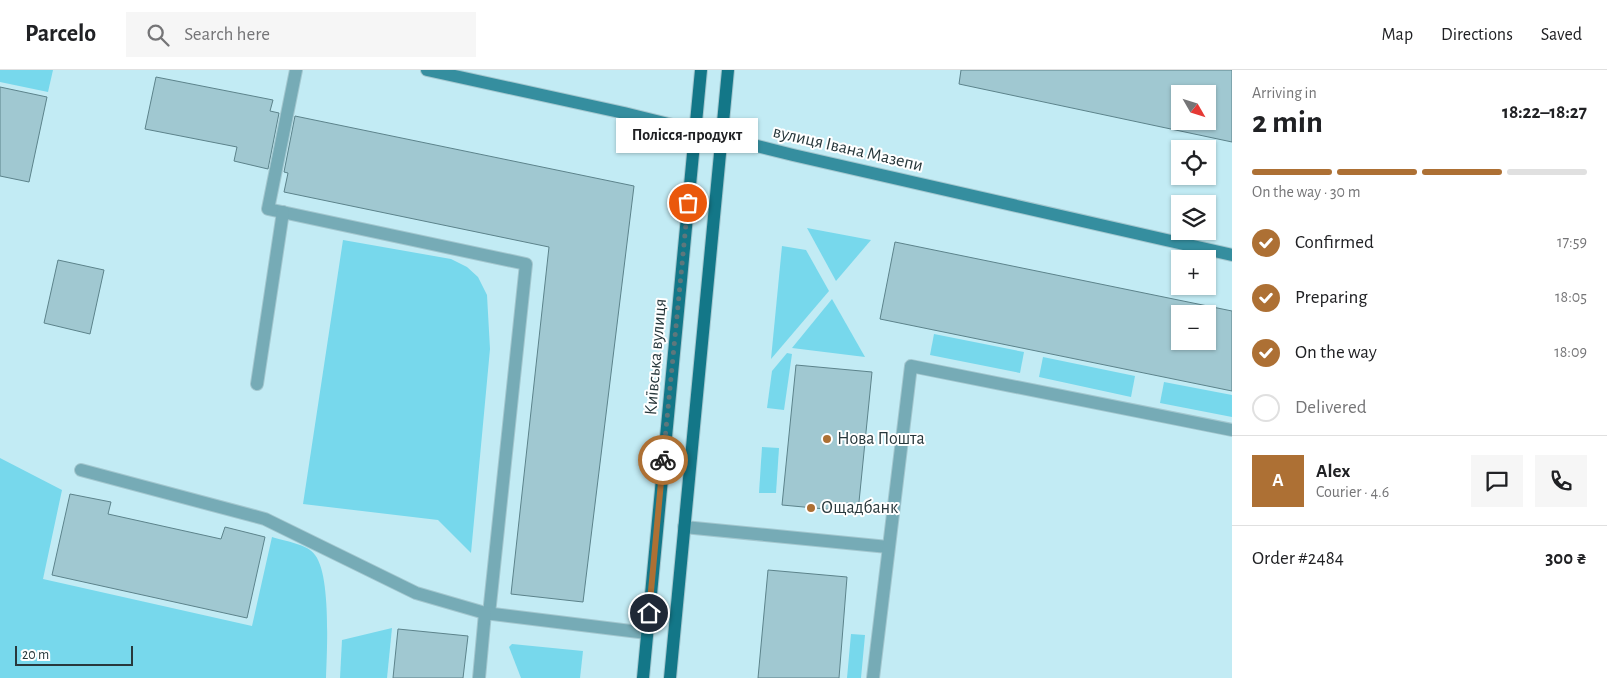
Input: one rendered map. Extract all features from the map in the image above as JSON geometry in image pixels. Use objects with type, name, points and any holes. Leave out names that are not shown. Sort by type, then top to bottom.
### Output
[{"type":"main road","name":"вулиця Івана Мазепи","points":[[427,70],[1232,255]]},
{"type":"main road","name":"Київська вулиця","points":[[643,678],[700,70]]},
{"type":"main road","points":[[670,678],[728,70]]},
{"type":"lane","points":[[296,70],[268,209],[526,264],[479,678]]},
{"type":"lane","points":[[257,384],[283,212]]},
{"type":"lane","points":[[873,678],[910,366],[1232,430]]},
{"type":"lane","points":[[81,470],[265,519],[416,593],[487,614],[647,633]]},
{"type":"lane","points":[[684,527],[888,547]]},
{"type":"shaded area","points":[[0,70],[53,70],[48,92],[0,82]]},
{"type":"shaded area","points":[[807,228],[871,240],[836,281]]},
{"type":"shaded area","points":[[343,240],[451,259],[467,267],[478,277],[487,295],[490,349],[471,553],[438,520],[303,504]]},
{"type":"shaded area","points":[[782,246],[806,250],[829,291],[771,359]]},
{"type":"shaded area","points":[[832,299],[865,357],[792,348]]},
{"type":"shaded area","points":[[934,334],[1024,352],[1020,373],[930,355]]},
{"type":"shaded area","points":[[787,353],[792,354],[784,410],[767,408],[772,371]]},
{"type":"shaded area","points":[[1043,357],[1135,376],[1131,397],[1039,377]]},
{"type":"shaded area","points":[[1164,382],[1232,395],[1232,417],[1160,403]]},
{"type":"shaded area","points":[[762,447],[779,448],[776,493],[759,493]]},
{"type":"shaded area","points":[[0,458],[62,490],[43,579],[252,626],[272,537],[295,543],[312,551],[320,565],[326,596],[326,678],[0,678]]},
{"type":"shaded area","points":[[392,628],[387,678],[340,678],[342,640]]},
{"type":"shaded area","points":[[851,634],[865,635],[861,678],[847,678]]},
{"type":"shaded area","points":[[512,644],[583,651],[580,678],[521,678],[509,647]]},
{"type":"building","points":[[961,70],[1232,70],[1232,142],[1176,130],[1216,130],[1216,85],[1171,85],[1171,129],[959,84]]},
{"type":"building","points":[[156,77],[273,100],[270,111],[279,113],[268,169],[234,161],[237,147],[145,129]]},
{"type":"building","points":[[0,87],[47,97],[29,182],[0,176]]},
{"type":"building","points":[[295,116],[634,186],[583,602],[511,594],[549,247],[284,192],[288,173],[284,172]]},
{"type":"building","points":[[895,242],[1203,305],[1171,305],[1171,350],[1216,350],[1216,308],[1232,311],[1232,391],[880,319]]},
{"type":"building","points":[[58,260],[104,270],[90,334],[44,323]]},
{"type":"building","name":"Нова Пошта","points":[[796,365],[872,372],[858,512],[782,505]]},
{"type":"building","points":[[70,494],[111,502],[108,514],[221,539],[225,527],[265,537],[247,618],[52,575]]},
{"type":"building","points":[[768,570],[847,577],[839,678],[758,678]]},
{"type":"building","points":[[398,629],[468,636],[463,678],[393,678]]},
{"type":"way so far","points":[[663,460],[688,203]]},
{"type":"place","name":"Полісся-продукт","points":[[688,203]]},
{"type":"place","name":"Нова Пошта","points":[[827,439]]},
{"type":"place","name":"Ощадбанк","points":[[811,508]]},
{"type":"route","points":[[649,613],[663,460]]}]
